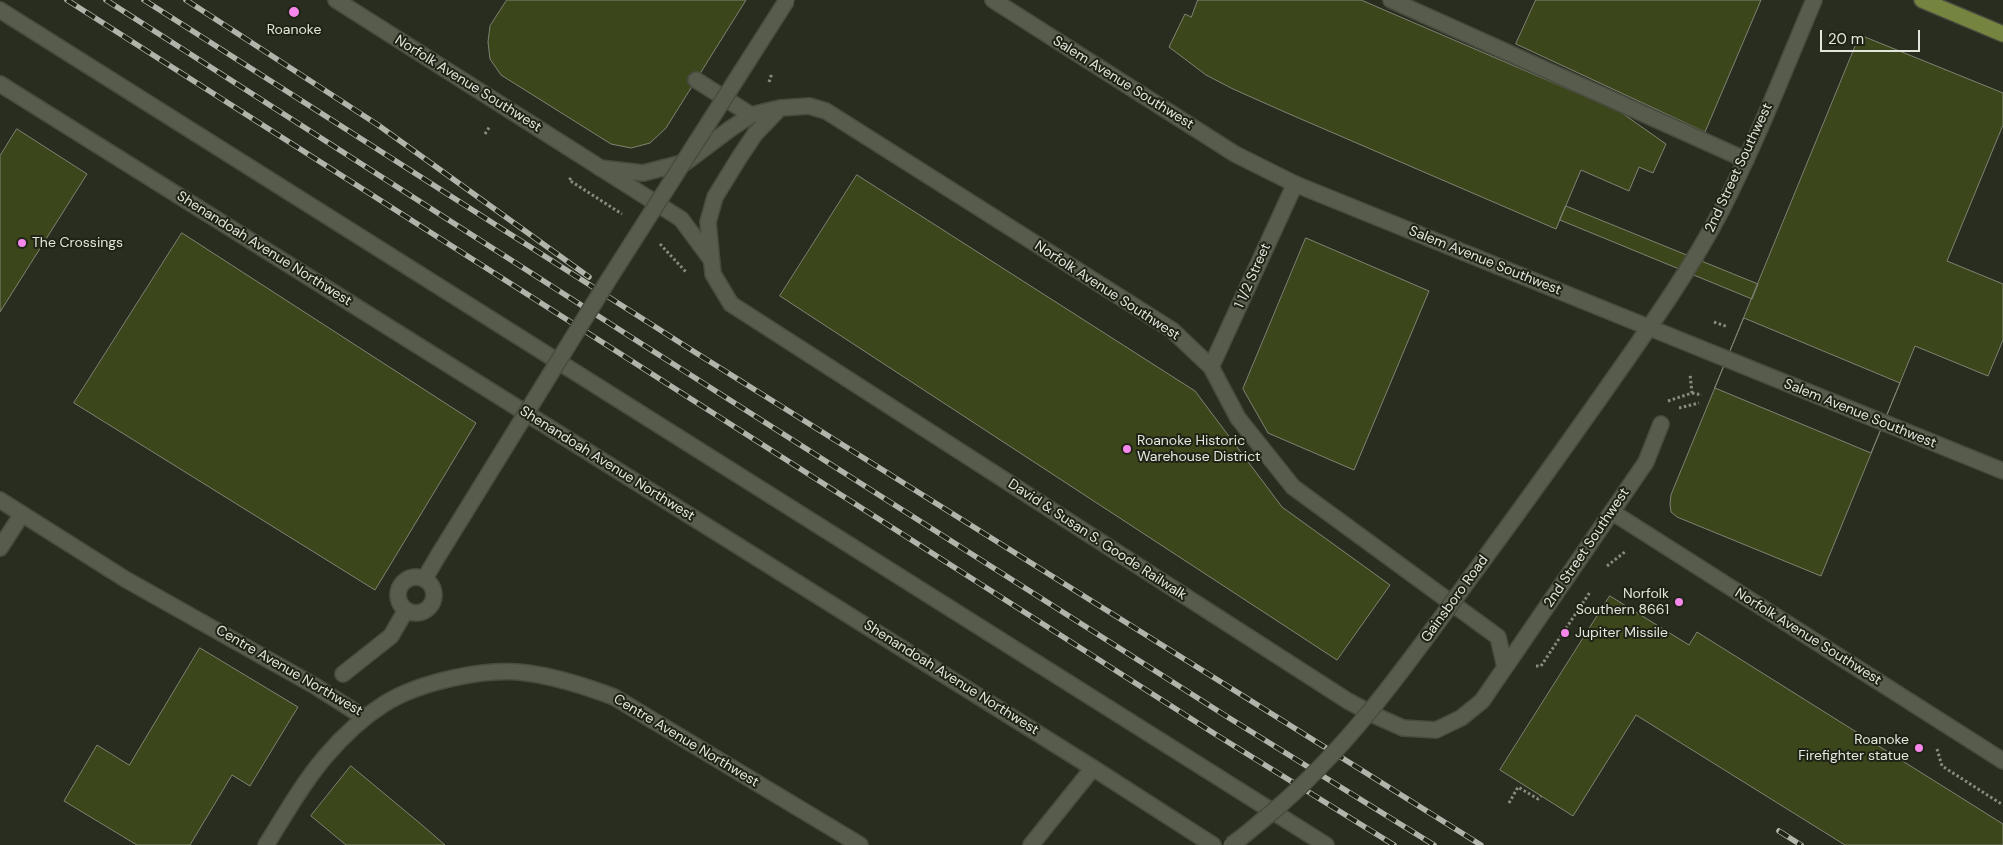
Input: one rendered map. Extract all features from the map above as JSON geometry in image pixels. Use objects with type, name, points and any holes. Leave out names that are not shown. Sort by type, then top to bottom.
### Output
[{"type":"main road","points":[[1922,0],[2003,34]]},
{"type":"street","name":"Norfolk Avenue Southwest","points":[[336,0],[681,219],[710,258]]},
{"type":"street","points":[[425,578],[609,279],[788,0]]},
{"type":"street","name":"Salem Avenue Southwest","points":[[993,0],[1235,154],[1295,184],[2003,471]]},
{"type":"street","points":[[1391,0],[1746,160]]},
{"type":"street","name":"2nd Street Southwest","points":[[1649,328],[1695,257],[1720,212],[1746,160],[1814,0]]},
{"type":"street","points":[[0,10],[1326,845]]},
{"type":"street","points":[[696,80],[752,115]]},
{"type":"street","name":"Shenandoah Avenue Northwest","points":[[0,84],[1213,845]]},
{"type":"street","name":"Norfolk Avenue Southwest","points":[[600,168],[643,174],[686,162],[752,115],[780,108],[809,106],[826,111],[1172,330],[1211,367],[1238,418],[1293,487],[1498,638],[1505,667]]},
{"type":"street","points":[[710,258],[708,222],[715,197],[755,134],[780,108]]},
{"type":"street","name":"1 1/2 Street","points":[[1211,367],[1295,184]]},
{"type":"street","name":"David & Susan S. Goode Railwalk","points":[[710,258],[713,274],[730,304],[1374,716],[1403,728],[1436,730],[1461,718],[1482,701],[1505,667]]},
{"type":"street","name":"Gainsboro Road","points":[[1231,845],[1293,794],[1347,739],[1383,696],[1571,441],[1649,328]]},
{"type":"street","name":"2nd Street Southwest","points":[[1505,667],[1646,462],[1661,424]]},
{"type":"street","name":"Centre Avenue Northwest","points":[[0,500],[125,579],[307,682],[365,718],[386,703],[401,696],[455,677],[490,672],[525,672],[572,681],[614,697],[860,845]]},
{"type":"street","name":"Norfolk Avenue Southwest","points":[[1612,512],[2003,761]]},
{"type":"street","points":[[0,548],[22,514]]},
{"type":"street","points":[[414,576],[425,578],[433,587],[434,598],[432,604],[424,612],[412,613],[406,610],[399,600],[399,588],[408,578],[414,576]]},
{"type":"street","points":[[343,674],[391,636],[406,610]]},
{"type":"street","points":[[266,845],[308,779],[326,756],[365,718]]},
{"type":"street","points":[[1031,845],[1093,768]]},
{"type":"path","points":[[1714,322],[1728,327]]},
{"type":"path","points":[[1690,374],[1692,393]]},
{"type":"path","points":[[1665,403],[1692,393],[1702,396]]},
{"type":"path","points":[[1677,408],[1699,403]]},
{"type":"path","points":[[1934,740],[1942,766],[2003,805]]},
{"type":"path","points":[[1509,803],[1518,788],[1538,800],[1541,796]]},
{"type":"building","points":[[507,0],[746,0],[666,128],[650,143],[631,148],[611,144],[501,75],[490,59],[488,42],[490,26]]},
{"type":"building","points":[[1198,0],[1361,0],[1619,111],[1666,144],[1653,173],[1639,167],[1629,191],[1581,170],[1556,229],[1287,113],[1206,75],[1169,47],[1185,14],[1191,17]]},
{"type":"building","points":[[1536,0],[1761,0],[1705,132],[1516,44]]},
{"type":"building","points":[[1860,35],[2003,93],[2003,125],[1947,261],[2003,284],[2003,340],[1988,376],[1915,346],[1821,576],[1677,517],[1671,512],[1670,504],[1671,495]]},
{"type":"building","name":"The Crossings","points":[[17,129],[87,174],[0,312],[0,156]]},
{"type":"building","name":"Roanoke Historic Warehouse District","points":[[857,175],[1195,391],[1282,507],[1390,585],[1337,660],[780,296]]},
{"type":"building","points":[[1566,206],[1758,284],[1752,299],[1560,220]]},
{"type":"building","points":[[182,233],[476,423],[375,590],[74,403]]},
{"type":"building","points":[[1306,238],[1429,291],[1354,470],[1268,433],[1243,389]]},
{"type":"building","points":[[1744,318],[1900,383],[1871,453],[1715,388]]},
{"type":"building","points":[[1610,596],[1689,645],[1697,632],[2003,824],[2003,845],[1845,845],[1636,715],[1573,816],[1500,770]]},
{"type":"building","points":[[200,648],[298,707],[250,786],[232,775],[190,845],[137,845],[64,801],[97,745],[129,765]]},
{"type":"building","points":[[351,766],[445,845],[346,845],[311,816]]},
{"type":"railway","points":[[67,0],[1215,734],[1394,845]]},
{"type":"railway","points":[[106,0],[1226,716],[1434,845]]},
{"type":"railway","points":[[144,0],[693,351],[1481,845]]},
{"type":"railway","points":[[186,0],[378,125],[589,277]]},
{"type":"railway","points":[[1779,831],[1801,845]]},
{"type":"place","name":"Roanoke","points":[[294,12]]},
{"type":"place","name":"The Crossings","points":[[22,243]]},
{"type":"place","name":"Roanoke Historic Warehouse District","points":[[1127,449]]},
{"type":"place","name":"Norfolk Southern 8661","points":[[1679,602]]},
{"type":"place","name":"Jupiter Missile","points":[[1565,633]]},
{"type":"place","name":"Roanoke Firefighter statue","points":[[1919,748]]}]
